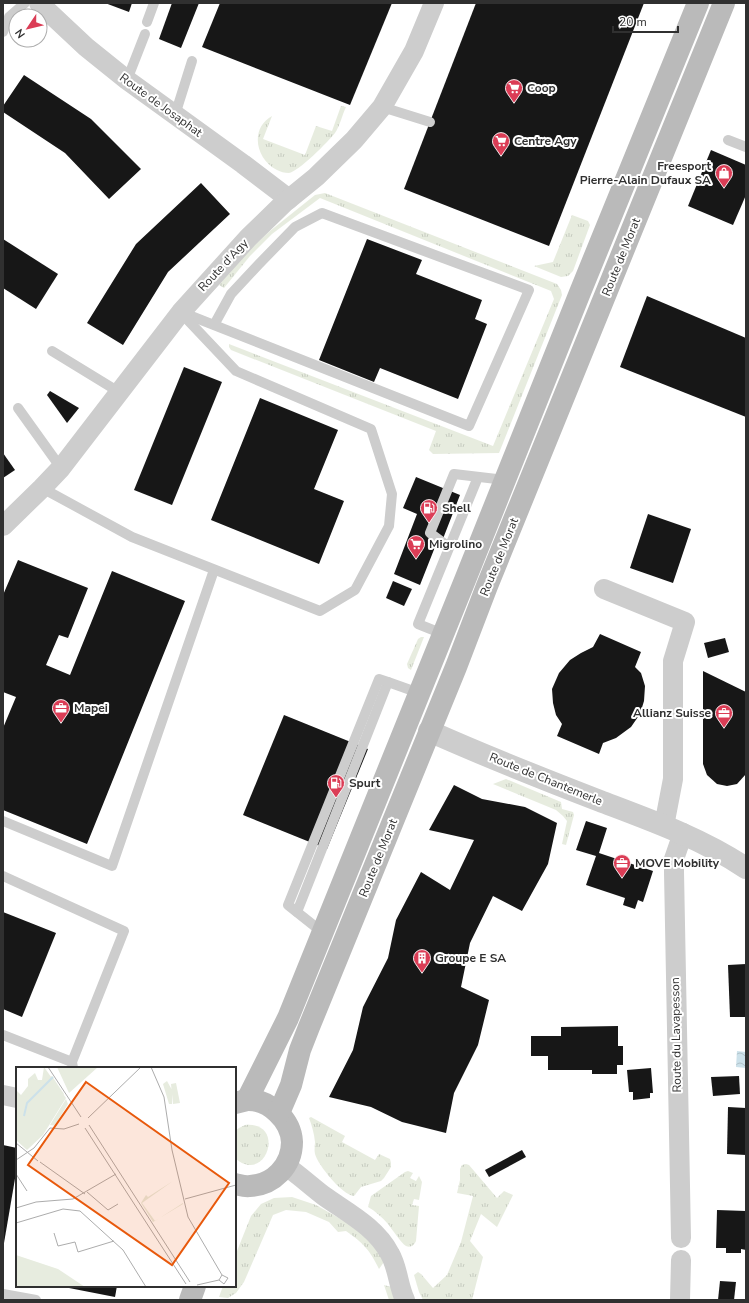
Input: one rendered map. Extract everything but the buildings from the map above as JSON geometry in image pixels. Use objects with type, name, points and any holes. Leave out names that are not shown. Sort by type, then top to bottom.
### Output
[{"type":"main road","name":"Route de Morat","points":[[241,1102],[288,1018],[698,3]]},
{"type":"main road","name":"Route de Morat","points":[[278,1113],[291,1085],[300,1050],[309,1027],[724,3]]},
{"type":"main road","name":"Route de Morat","points":[[241,1102],[258,1101],[269,1106],[278,1113],[289,1129],[292,1142],[286,1166]]},
{"type":"main road","points":[[236,1184],[248,1186],[263,1184],[276,1177],[286,1166]]},
{"type":"street","name":"Route de Josaphat","points":[[40,3],[86,47],[127,80],[289,199]]},
{"type":"street","name":"Route d'Agy","points":[[3,526],[61,468],[181,312],[248,238],[354,140],[382,107],[414,51],[434,3]]},
{"type":"street","points":[[604,588],[684,622],[673,661],[674,830]]},
{"type":"street","name":"Route de Chantemerle","points":[[429,731],[674,830],[725,854],[746,868]]},
{"type":"street","name":"Route du Lavapesson","points":[[674,830],[681,1238]]},
{"type":"street","points":[[3,1095],[16,1098]]},
{"type":"street","points":[[286,1166],[322,1195],[362,1221],[377,1235],[390,1254],[405,1300]]},
{"type":"street","points":[[680,1300],[681,1260]]},
{"type":"lane","points":[[3,32],[9,17],[24,3]]},
{"type":"lane","points":[[147,22],[154,3]]},
{"type":"lane","points":[[127,80],[145,34]]},
{"type":"lane","points":[[175,115],[192,61]]},
{"type":"lane","points":[[382,107],[430,122]]},
{"type":"lane","points":[[728,140],[746,147]]},
{"type":"lane","points":[[181,312],[469,426],[529,290],[322,212],[295,227],[259,264],[231,294],[214,325]]},
{"type":"lane","points":[[42,488],[132,537],[320,611],[355,590],[389,526],[392,494],[371,429],[236,371],[181,312]]},
{"type":"lane","points":[[52,351],[119,392]]},
{"type":"lane","points":[[18,408],[61,468]]},
{"type":"lane","points":[[449,547],[430,533],[454,474],[505,480]]},
{"type":"lane","points":[[443,634],[418,624],[478,477]]},
{"type":"lane","points":[[3,821],[112,866],[214,570]]},
{"type":"lane","points":[[322,932],[297,912],[388,682],[419,693]]},
{"type":"lane","points":[[3,876],[124,930],[73,1065],[3,1035]]},
{"type":"lane","points":[[3,1294],[36,1300]]},
{"type":"green space","points":[[341,106],[346,107],[335,133],[320,149],[299,167],[289,173],[283,172],[277,170],[264,159],[258,143],[258,135],[260,128],[265,121],[272,116],[263,139],[305,155],[316,126],[332,131]]},
{"type":"green space","points":[[325,193],[557,284],[562,295],[499,453],[433,454],[429,450],[436,431],[231,350],[229,344],[493,446],[554,299],[551,291],[320,198],[272,234],[250,256],[224,288],[219,285],[246,253],[270,231],[315,195]]},
{"type":"green space","points":[[572,215],[588,221],[590,225],[573,271],[568,276],[561,277],[534,266],[553,262]]},
{"type":"green space","points":[[424,637],[411,670],[408,668],[407,664],[418,639]]},
{"type":"green space","points":[[506,779],[561,802],[562,809],[573,812],[574,815],[566,845],[562,844],[567,821],[563,816],[556,810],[493,784]]},
{"type":"green space","points":[[311,1117],[345,1136],[342,1142],[375,1160],[379,1154],[390,1159],[391,1167],[384,1178],[381,1181],[361,1187],[354,1196],[343,1191],[325,1172],[317,1159],[314,1136],[309,1118]]},
{"type":"green space","points":[[245,1125],[258,1126],[266,1132],[268,1141],[267,1150],[263,1159],[256,1164],[246,1164],[236,1159],[236,1130]]},
{"type":"green space","points":[[462,1165],[469,1165],[497,1198],[504,1191],[513,1195],[497,1227],[481,1214],[470,1241],[483,1257],[472,1300],[423,1300],[414,1275],[418,1272],[421,1274],[433,1288],[447,1275],[461,1242],[473,1196],[457,1193],[460,1180],[460,1169]]},
{"type":"green space","points":[[408,1171],[413,1173],[410,1178],[416,1181],[419,1176],[422,1182],[419,1200],[414,1199],[412,1205],[419,1206],[416,1241],[409,1247],[399,1239],[386,1221],[368,1207],[371,1196]]},
{"type":"green space","points":[[292,1197],[316,1205],[346,1222],[363,1235],[377,1250],[384,1262],[379,1269],[366,1247],[346,1231],[338,1232],[329,1222],[306,1212],[286,1210],[273,1215],[244,1282],[236,1293],[228,1298],[219,1297],[223,1287],[236,1287],[236,1254],[251,1216],[261,1204],[274,1198]]},
{"type":"green space","points":[[384,1285],[391,1287],[395,1300],[389,1300]]},
{"type":"water","points":[[737,1051],[746,1052],[746,1068],[736,1067]]},
{"type":"place","name":"Coop","points":[[514,103]]},
{"type":"place","name":"Centre Agy","points":[[501,156]]},
{"type":"place","name":"Freesport Pierre-Alain Dufaux SA","points":[[724,188]]},
{"type":"place","name":"Shell","points":[[429,523]]},
{"type":"place","name":"Migrolino","points":[[416,559]]},
{"type":"place","name":"Mapei","points":[[61,723]]},
{"type":"place","name":"Allianz Suisse","points":[[724,728]]},
{"type":"place","name":"Spurt","points":[[336,798]]},
{"type":"place","name":"MOVE Mobility","points":[[622,878]]},
{"type":"place","name":"Groupe E SA","points":[[422,973]]}]
